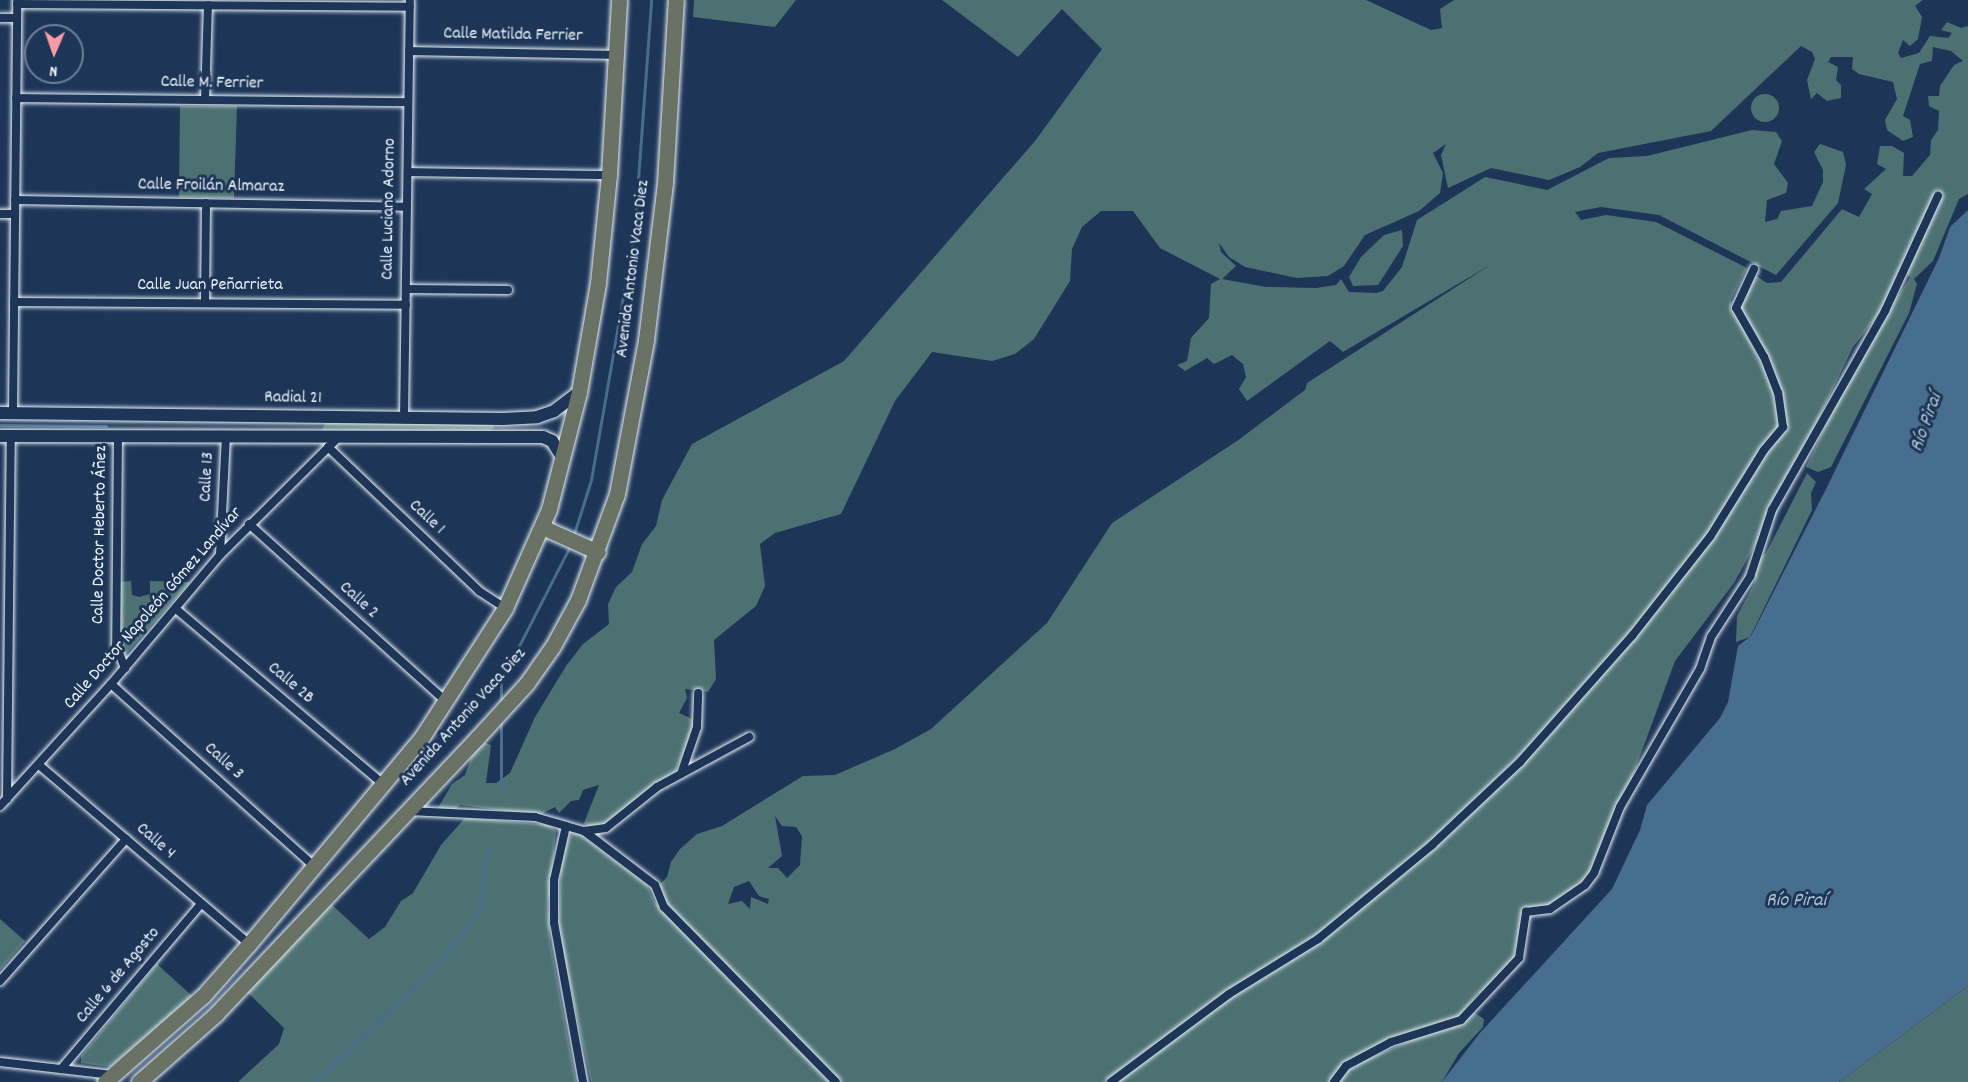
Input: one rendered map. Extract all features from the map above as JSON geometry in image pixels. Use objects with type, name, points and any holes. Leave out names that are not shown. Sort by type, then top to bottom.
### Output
[{"type":"highway","name":"Avenida Antonio Vaca Diez","points":[[109,1079],[203,996],[383,784],[447,702],[505,608],[549,530],[579,392],[598,283],[609,176],[619,0]]},
{"type":"highway","name":"Avenida Antonio Vaca Diez","points":[[139,1082],[216,1014],[477,738],[527,683],[553,646],[594,550],[631,430],[658,264],[676,0]]},
{"type":"highway","points":[[549,530],[594,550]]},
{"type":"street","points":[[7,413],[14,302],[17,2],[208,5],[410,3]]},
{"type":"street","name":"Calle Luciano Adorno","points":[[404,419],[410,3]]},
{"type":"street","points":[[206,100],[208,5]]},
{"type":"street","points":[[0,18],[17,18]]},
{"type":"street","name":"Calle Matilda Ferrier","points":[[409,51],[616,55]]},
{"type":"street","name":"Calle M. Ferrier","points":[[16,98],[408,102]]},
{"type":"street","points":[[408,172],[609,176]]},
{"type":"street","points":[[1334,1082],[1346,1066],[1391,1042],[1461,1020],[1469,1007],[1500,982],[1519,958],[1526,912],[1550,909],[1585,885],[1594,873],[1620,807],[1700,669],[1711,637],[1750,577],[1772,510],[1885,311],[1938,196]]},
{"type":"street","name":"Calle Froilán Almaraz","points":[[15,200],[407,207]]},
{"type":"street","points":[[205,302],[206,203]]},
{"type":"street","points":[[0,214],[15,214]]},
{"type":"street","points":[[1111,1082],[1229,994],[1318,939],[1432,845],[1520,762],[1632,636],[1710,537],[1764,450],[1783,427],[1778,393],[1764,357],[1736,308],[1754,269]]},
{"type":"street","points":[[406,289],[508,290]]},
{"type":"street","name":"Calle Juan Peñarrieta","points":[[14,302],[406,305]]},
{"type":"street","name":"Radial 21","points":[[5,436],[63,424],[537,417],[554,411],[579,392]]},
{"type":"street","name":"Radial 21","points":[[7,413],[118,436],[543,437],[552,441],[564,460]]},
{"type":"street","points":[[502,436],[503,419]]},
{"type":"street","points":[[3,802],[5,436]]},
{"type":"street","name":"Calle Doctor Heberto Áñez","points":[[118,436],[116,645],[125,668]]},
{"type":"street","name":"Calle 13","points":[[220,555],[226,436]]},
{"type":"street","name":"Calle Doctor Napoleón Gómez Landívar","points":[[3,802],[111,684],[220,555],[338,438]]},
{"type":"street","name":"Calle 1","points":[[328,447],[479,591],[505,608]]},
{"type":"street","name":"Calle 2","points":[[249,524],[447,702]]},
{"type":"street","name":"Calle 2B","points":[[176,609],[383,784]]},
{"type":"street","name":"Calle 3","points":[[111,684],[314,865]]},
{"type":"street","points":[[681,774],[698,727],[698,693]]},
{"type":"street","points":[[584,831],[606,828],[657,787],[749,737]]},
{"type":"street","name":"Calle 4","points":[[39,765],[249,944]]},
{"type":"street","points":[[408,811],[535,817],[584,831],[655,885],[664,907],[836,1082]]},
{"type":"street","points":[[566,826],[554,880],[554,923],[583,1082]]},
{"type":"street","points":[[0,981],[126,839]]},
{"type":"street","name":"Calle 6 de Agosto","points":[[61,1069],[201,904]]},
{"type":"street","points":[[0,1062],[61,1069],[109,1079]]},
{"type":"green space","points":[[694,0],[796,0],[775,27],[693,17]]},
{"type":"green space","points":[[942,0],[1366,0],[1431,30],[1442,28],[1440,9],[1454,0],[1923,0],[1915,6],[1922,17],[1918,39],[1910,46],[1903,40],[1898,53],[1901,58],[1919,53],[1930,36],[1948,38],[1952,33],[1941,30],[1947,22],[1961,28],[1968,26],[1968,194],[1959,199],[1933,261],[1914,279],[1917,284],[1909,313],[1831,467],[1818,472],[1806,467],[1861,352],[1910,278],[1904,268],[1887,304],[1853,347],[1798,461],[1774,520],[1758,540],[1734,583],[1675,661],[1629,786],[1590,873],[1583,884],[1549,906],[1526,908],[1513,961],[1496,981],[1477,994],[1458,1018],[1387,1041],[1344,1064],[1331,1082],[1116,1082],[1232,995],[1328,936],[1434,847],[1524,761],[1612,664],[1693,558],[1712,539],[1768,448],[1785,429],[1784,408],[1767,354],[1738,306],[1753,274],[1767,283],[1781,282],[1842,209],[1859,217],[1872,194],[1864,189],[1886,169],[1877,164],[1880,146],[1892,146],[1904,153],[1903,176],[1912,176],[1930,155],[1931,140],[1938,130],[1939,111],[1929,106],[1928,96],[1939,96],[1940,86],[1954,65],[1963,61],[1951,51],[1933,47],[1932,61],[1920,64],[1903,116],[1910,120],[1913,137],[1903,141],[1887,130],[1885,120],[1897,99],[1893,82],[1859,74],[1852,69],[1853,57],[1831,57],[1828,62],[1838,67],[1836,80],[1841,85],[1841,98],[1827,101],[1817,93],[1811,99],[1807,80],[1815,59],[1812,52],[1801,46],[1711,131],[1598,153],[1580,167],[1549,180],[1491,168],[1448,188],[1441,155],[1446,144],[1433,153],[1443,173],[1440,193],[1419,211],[1365,235],[1344,266],[1328,276],[1297,278],[1245,267],[1229,257],[1219,243],[1221,252],[1236,266],[1222,279],[1266,287],[1316,288],[1336,285],[1341,279],[1349,292],[1376,293],[1383,291],[1402,267],[1417,220],[1485,177],[1547,190],[1609,158],[1647,156],[1752,130],[1776,132],[1782,141],[1774,164],[1788,183],[1786,193],[1767,200],[1765,222],[1777,219],[1781,211],[1812,206],[1823,182],[1823,170],[1814,152],[1820,144],[1843,152],[1846,165],[1838,203],[1776,275],[1659,215],[1601,207],[1575,212],[1581,220],[1606,215],[1656,222],[1747,268],[1731,300],[1732,307],[1771,382],[1779,425],[1708,535],[1624,640],[1534,742],[1437,835],[1313,938],[1221,995],[1104,1082],[839,1082],[664,904],[658,886],[667,877],[671,862],[680,849],[697,834],[722,826],[803,776],[835,775],[895,749],[931,729],[1047,623],[1112,523],[1237,441],[1305,390],[1307,383],[1490,265],[1343,352],[1330,341],[1247,401],[1239,389],[1246,377],[1243,364],[1232,355],[1214,364],[1207,358],[1185,371],[1177,365],[1187,361],[1191,338],[1209,318],[1211,284],[1220,279],[1160,248],[1133,211],[1101,211],[1082,227],[1072,249],[1070,281],[1034,339],[1015,354],[992,361],[932,352],[895,401],[841,514],[775,533],[760,544],[765,586],[756,606],[714,640],[716,679],[708,692],[685,689],[687,698],[679,713],[692,719],[694,731],[673,776],[654,784],[614,818],[597,827],[588,827],[584,823],[599,785],[583,790],[579,800],[571,801],[559,813],[555,807],[540,815],[460,805],[454,810],[438,808],[452,784],[465,775],[472,755],[483,742],[491,745],[486,783],[496,783],[510,773],[535,717],[566,666],[583,644],[609,624],[608,604],[616,587],[632,572],[642,544],[656,526],[662,500],[692,444],[844,361],[1035,141],[1102,49],[1062,9],[1018,57]],"holes":[[[775,816],[782,826],[796,827],[802,836],[800,865],[787,878],[778,868],[768,868],[782,856]],[[749,881],[759,896],[769,899],[768,904],[751,897],[750,909],[742,901],[728,904],[734,887]]]},
{"type":"green space","points":[[1765,94],[1775,98],[1779,108],[1775,118],[1765,122],[1755,118],[1751,108],[1755,98]]},
{"type":"green space","points":[[180,106],[237,106],[234,198],[179,197]]},
{"type":"green space","points":[[1402,230],[1403,246],[1378,285],[1353,286],[1349,277],[1361,257],[1384,235]]},
{"type":"green space","points":[[326,422],[492,423],[494,428],[490,431],[321,432]]},
{"type":"green space","points":[[1807,473],[1816,482],[1811,493],[1812,510],[1750,637],[1736,642],[1737,616],[1754,584],[1759,558],[1766,553]]},
{"type":"green space","points":[[131,581],[132,595],[139,597],[150,594],[150,581],[190,582],[125,655],[119,652],[119,582]]},
{"type":"green space","points":[[465,818],[550,825],[556,831],[548,905],[550,941],[576,1082],[238,1082],[279,1044],[284,1028],[247,992],[331,904],[369,939],[385,927],[401,901],[413,893],[441,845]]},
{"type":"green space","points":[[575,831],[647,885],[654,901],[831,1082],[591,1082],[559,932],[561,858],[566,840]]},
{"type":"green space","points":[[0,919],[25,941],[0,970]]},
{"type":"green space","points":[[157,964],[192,996],[110,1067],[81,1063],[81,1056]]},
{"type":"green space","points":[[1968,986],[1968,1082],[1839,1082]]},
{"type":"green space","points":[[1475,1013],[1484,1019],[1483,1027],[1459,1053],[1442,1082],[1338,1082],[1347,1068]]},
{"type":"water","name":"Río Piraí","points":[[1968,210],[1968,986],[1839,1082],[1442,1082],[1479,1034],[1612,889],[1640,830],[1647,805],[1720,718],[1728,702],[1738,646],[1751,636],[1827,487],[1939,258],[1950,227]]},
{"type":"waterway","points":[[573,537],[591,480],[634,234],[651,0]]},
{"type":"waterway","points":[[0,425],[106,426]]},
{"type":"waterway","points":[[501,703],[501,681],[570,546]]},
{"type":"waterway","points":[[501,718],[501,788]]},
{"type":"waterway","points":[[315,1082],[438,964],[466,929],[480,908],[487,848]]}]
